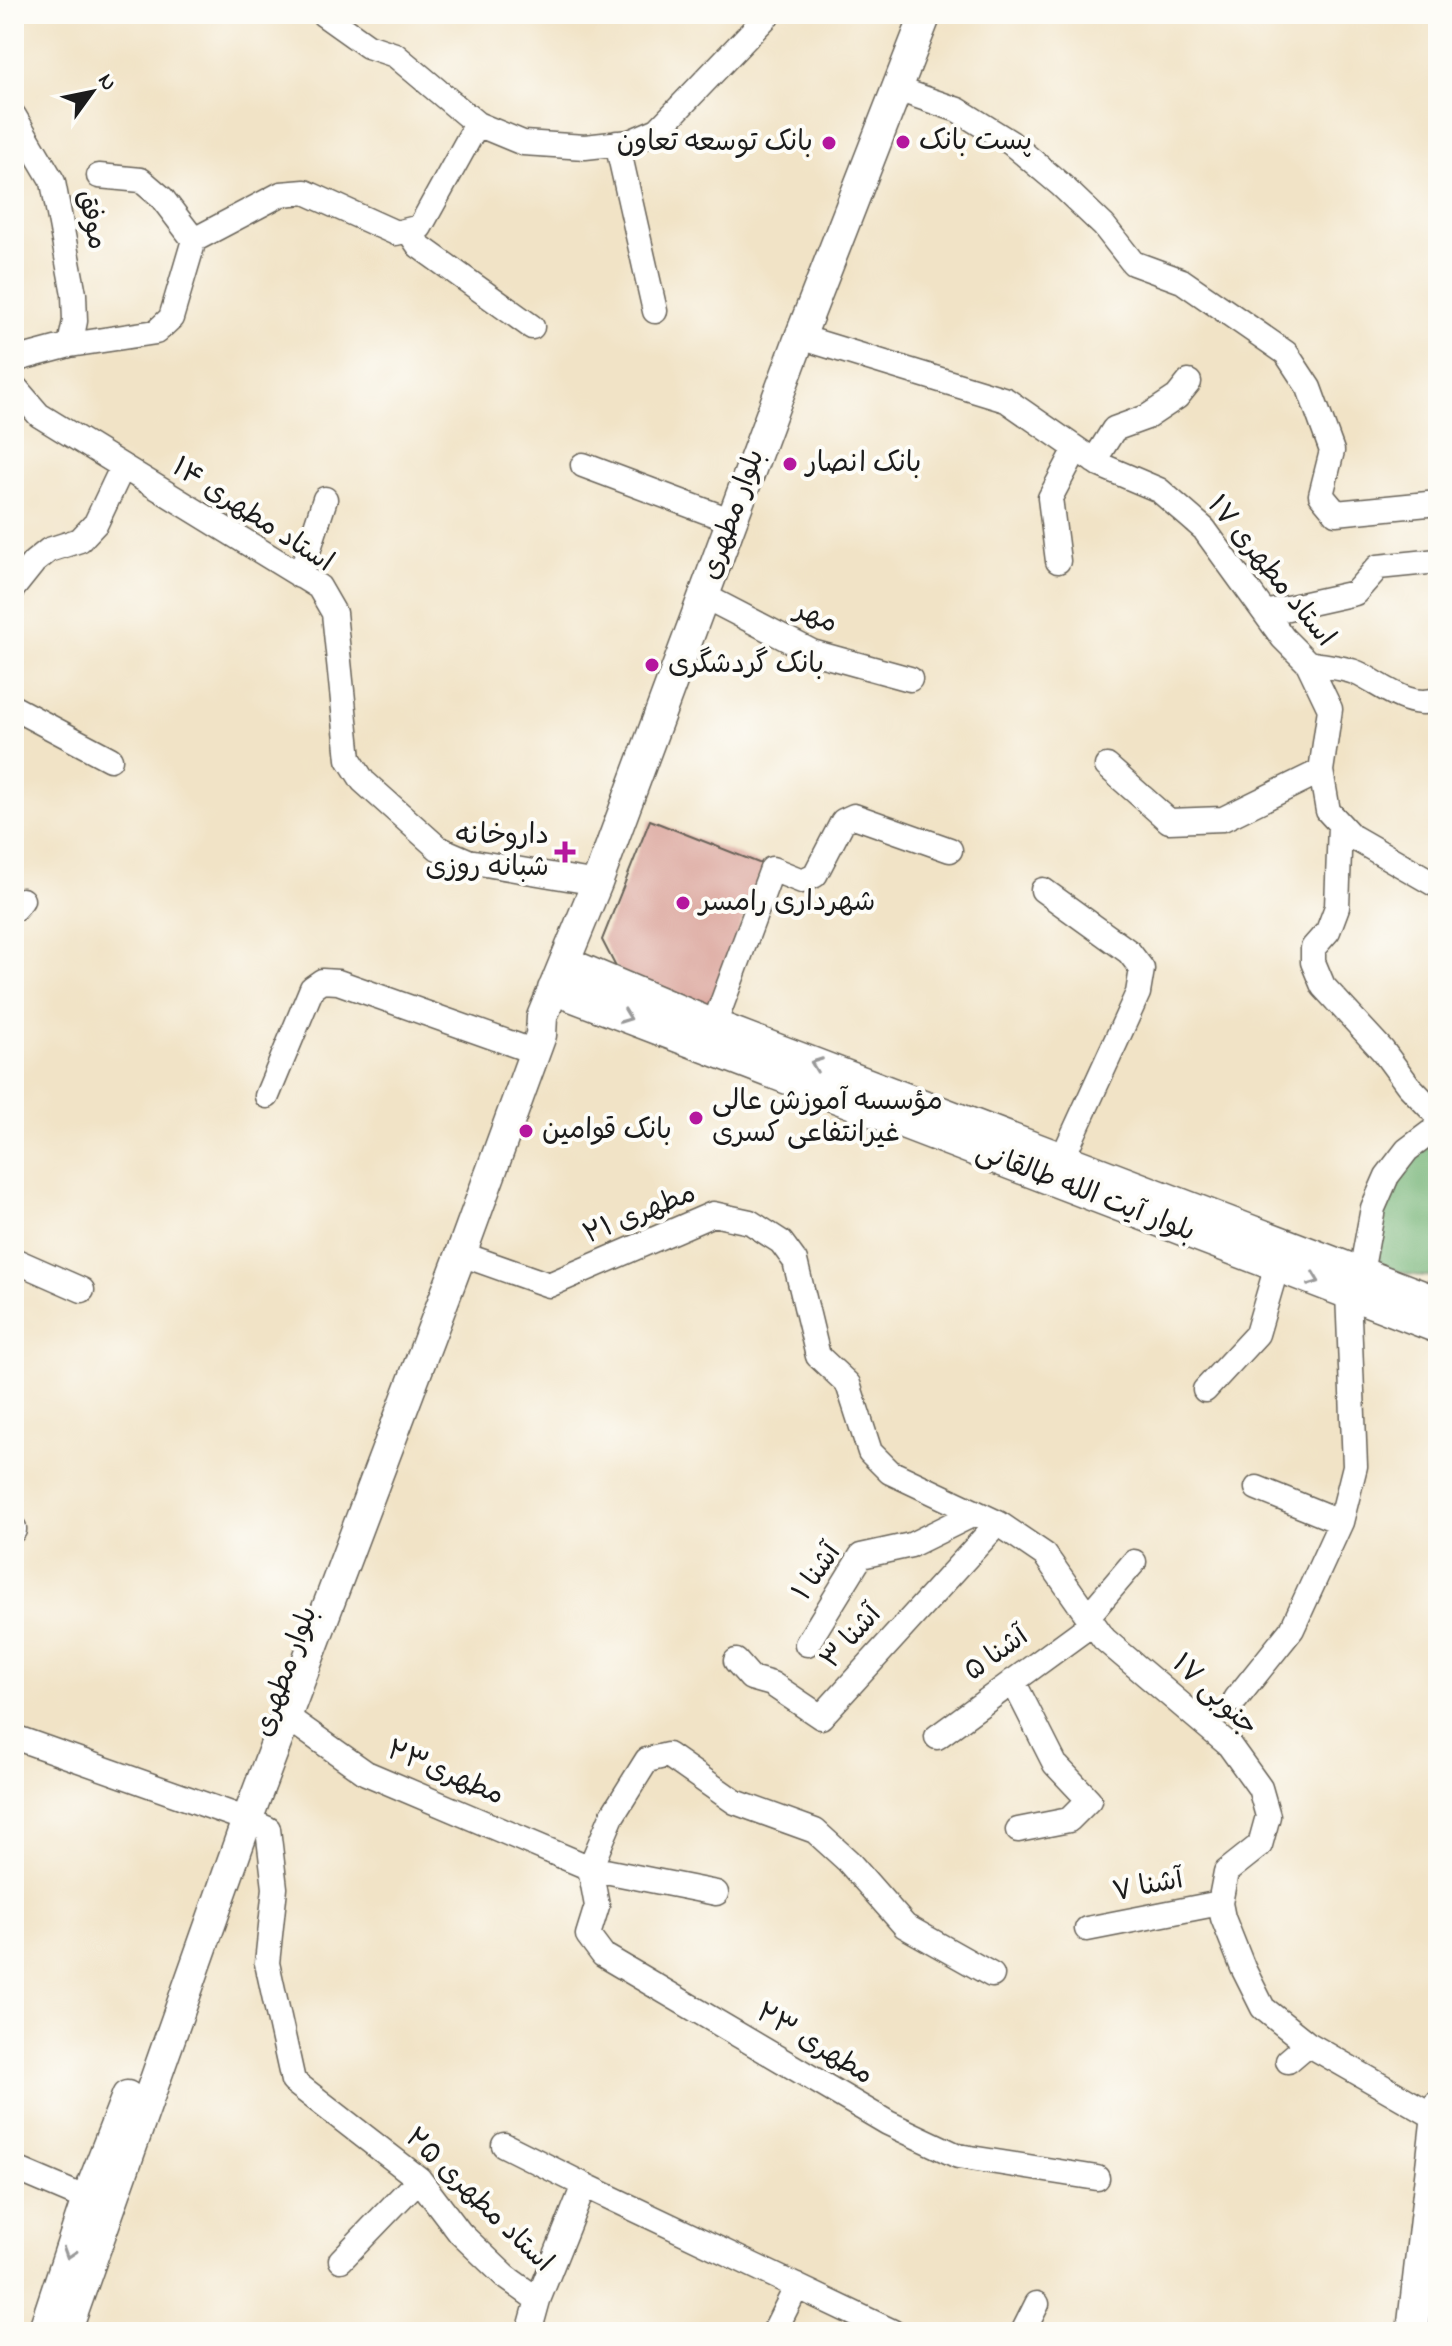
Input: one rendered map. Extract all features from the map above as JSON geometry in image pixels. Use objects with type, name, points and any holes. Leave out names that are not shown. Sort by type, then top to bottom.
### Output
[{"type":"main road","name":"بلوار مطهری","points":[[66,2332],[240,1818],[287,1717],[461,1254],[521,1047],[553,989],[597,883],[800,337],[926,14]]},
{"type":"main road","name":"بلوار مطهری","points":[[43,2332],[87,2199],[240,1818],[503,1114],[541,1035],[553,989]]},
{"type":"main road","name":"بلوار آیت الله طالقانی","points":[[553,989],[714,1025],[1062,1159],[1206,1226],[1277,1266],[1434,1299]]},
{"type":"main road","name":"بلوار آیت الله طالقانی","points":[[553,989],[1206,1226],[1354,1283],[1438,1328]]},
{"type":"main road","points":[[1412,2332],[1437,2112]]},
{"type":"street","points":[[323,14],[368,46],[395,55],[477,124],[523,143],[585,147],[630,142],[658,130],[769,14]]},
{"type":"street","points":[[897,89],[958,110],[1011,143],[1104,226],[1133,263],[1182,281],[1286,353],[1309,388],[1332,451],[1321,495],[1336,513],[1438,503]]},
{"type":"street","name":"موفق","points":[[14,116],[53,182],[74,294],[75,321],[70,345]]},
{"type":"street","points":[[14,360],[70,345],[156,332],[171,318],[194,240],[281,194],[305,192],[396,233],[420,227],[477,124]]},
{"type":"street","points":[[617,143],[655,311]]},
{"type":"street","points":[[99,176],[141,180],[162,198],[194,240]]},
{"type":"street","points":[[408,230],[419,246],[532,327]]},
{"type":"street","name":"استاد مطهری ۱۷","points":[[800,337],[1006,400],[1085,455],[1159,490],[1204,529],[1283,638],[1308,663],[1330,709],[1321,771],[1328,811],[1340,825]]},
{"type":"street","points":[[1058,561],[1050,498],[1085,455],[1114,429],[1147,417],[1177,397],[1189,382]]},
{"type":"street","name":"استاد مطهری ۱۴","points":[[14,386],[39,415],[319,587],[334,613],[349,759],[363,781],[438,848],[468,861],[597,883]]},
{"type":"street","points":[[583,465],[732,521]]},
{"type":"street","points":[[14,587],[34,562],[49,550],[80,540],[96,523],[122,468]]},
{"type":"street","points":[[300,576],[325,499]]},
{"type":"street","points":[[1265,613],[1355,593],[1378,567],[1438,561]]},
{"type":"street","name":"مهر","points":[[704,596],[812,652],[910,679]]},
{"type":"street","points":[[1308,663],[1355,673],[1402,697],[1430,702],[1438,699]]},
{"type":"street","points":[[14,708],[110,759]]},
{"type":"street","points":[[1107,766],[1169,821],[1223,819],[1321,771]]},
{"type":"street","points":[[714,1025],[772,869],[802,881],[815,875],[843,821],[854,816],[950,850]]},
{"type":"street","points":[[1340,825],[1351,836],[1438,886]]},
{"type":"street","points":[[1236,1699],[1292,1629],[1341,1522],[1355,1466],[1354,1283],[1373,1208],[1387,1176],[1407,1150],[1435,1129],[1438,1117],[1323,986],[1313,962],[1313,948],[1328,931],[1337,907],[1340,825]]},
{"type":"street","points":[[1043,890],[1129,952],[1142,969],[1138,993],[1062,1159]]},
{"type":"street","points":[[267,1096],[312,988],[322,981],[338,982],[521,1047]]},
{"type":"street","name":"مطهری ۲۱","points":[[461,1254],[549,1285],[713,1214],[750,1222],[781,1242],[795,1261],[818,1356],[848,1384],[870,1452],[890,1472],[987,1518],[1045,1555],[1095,1626]]},
{"type":"street","points":[[14,1260],[82,1290]]},
{"type":"street","points":[[1205,1390],[1257,1334],[1277,1266]]},
{"type":"street","points":[[1257,1488],[1341,1522]]},
{"type":"street","name":"آشنا ۱","points":[[807,1644],[861,1556],[911,1545],[987,1518]]},
{"type":"street","name":"آشنا ۳","points":[[736,1661],[751,1678],[772,1684],[821,1717],[987,1518]]},
{"type":"street","name":"آشنا ۵","points":[[937,1737],[1095,1626],[1134,1562]]},
{"type":"street","name":"جنوبی ۱۷","points":[[1095,1626],[1229,1745],[1260,1788],[1268,1816],[1260,1845],[1226,1872],[1220,1903]]},
{"type":"street","points":[[1013,1681],[1055,1764],[1089,1800],[1069,1820],[1018,1830]]},
{"type":"street","name":"مطهری۲۳","points":[[287,1717],[366,1773],[590,1868],[716,1893]]},
{"type":"street","points":[[14,1737],[240,1818]]},
{"type":"street","points":[[590,1868],[612,1816],[647,1760],[668,1755],[735,1802],[815,1831],[848,1861],[905,1926],[992,1975]]},
{"type":"street","name":"استاد مطهری ۲۵","points":[[240,1818],[268,1829],[275,1888],[267,1963],[293,2081],[419,2179],[460,2233],[506,2277],[538,2300]]},
{"type":"street","name":"مطهری ۲۳","points":[[590,1868],[597,1906],[588,1935],[603,1955],[888,2123],[958,2156],[1097,2178]]},
{"type":"street","points":[[1220,1903],[1243,1968],[1263,2008],[1308,2044],[1437,2112]]},
{"type":"street","name":"آشنا ۷","points":[[1087,1929],[1220,1903]]},
{"type":"street","points":[[1288,2061],[1308,2044]]},
{"type":"street","points":[[504,2145],[893,2332]]},
{"type":"street","points":[[14,2168],[87,2199]]},
{"type":"street","points":[[341,2260],[419,2179]]},
{"type":"street","points":[[529,2331],[538,2300],[584,2185]]},
{"type":"street","points":[[774,2332],[797,2286]]},
{"type":"street","points":[[1023,2332],[1037,2304]]},
{"type":"green space","points":[[1438,1141],[1438,1275],[1408,1274],[1380,1262],[1374,1235],[1404,1162]]},
{"type":"building","name":"شهرداری رامسر","points":[[650,820],[764,865],[709,1007],[618,971],[602,940]]},
{"type":"place","name":"پست بانک","points":[[903,142]]},
{"type":"place","name":"بانک توسعه تعاون","points":[[829,143]]},
{"type":"place","name":"بانک انصار","points":[[790,464]]},
{"type":"place","name":"بانک گردشگری","points":[[652,665]]},
{"type":"place","name":"داروخانه شبانه روزی","points":[[565,852]]},
{"type":"place","name":"شهرداری رامسر","points":[[683,903]]},
{"type":"place","name":"مؤسسه آموزش عالی غیرانتفاعی کسری","points":[[696,1118]]},
{"type":"place","name":"بانک قوامین","points":[[526,1131]]}]
